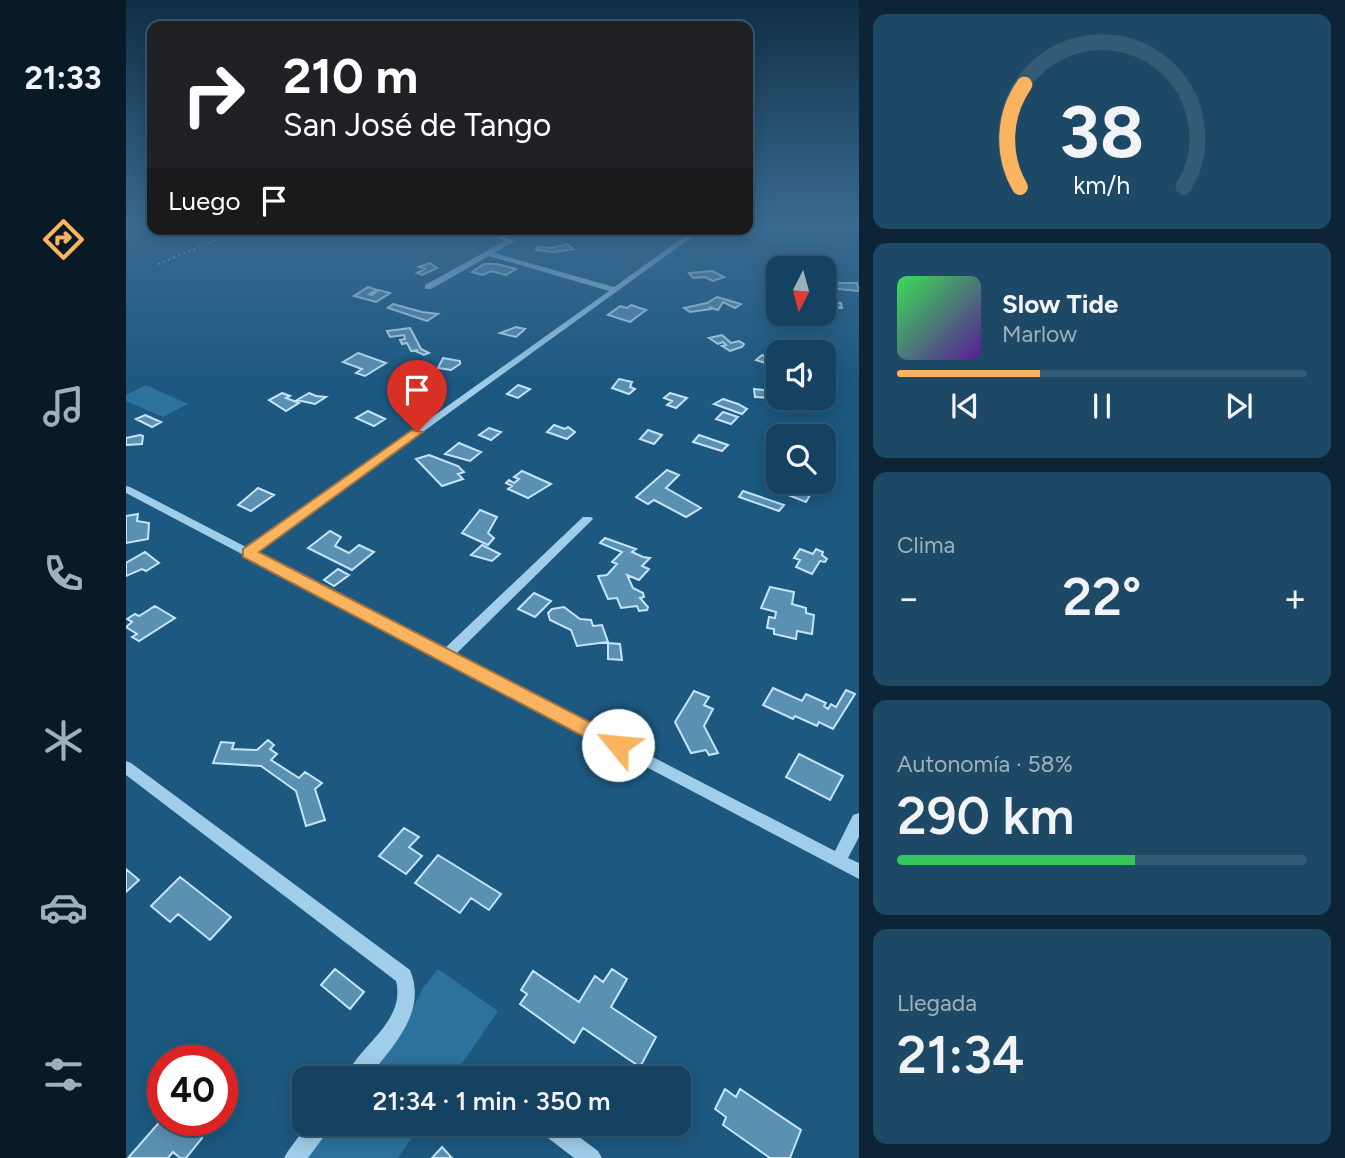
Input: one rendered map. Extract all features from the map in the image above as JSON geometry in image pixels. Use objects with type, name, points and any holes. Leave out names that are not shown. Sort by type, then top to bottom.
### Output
[{"type":"street","points":[[428,287],[442,279]]},
{"type":"street","points":[[576,279],[615,290]]},
{"type":"street","points":[[248,553],[630,279]]},
{"type":"street","points":[[126,489],[859,872]]},
{"type":"street","points":[[446,655],[587,519]]},
{"type":"street","points":[[126,768],[404,976],[409,991],[406,1007],[364,1066]]},
{"type":"street","points":[[838,861],[859,820]]},
{"type":"street","points":[[295,1158],[312,1136]]},
{"type":"street","points":[[562,1136],[591,1158]]},
{"type":"shaded area","points":[[146,385],[188,404],[163,417],[126,401],[126,395]]},
{"type":"shaded area","points":[[438,969],[498,1011],[460,1066],[373,1066],[407,1020],[423,988]]},
{"type":"shaded area","points":[[321,1136],[413,1136],[398,1158],[305,1158]]},
{"type":"building","points":[[836,283],[857,283],[859,291],[836,289]]},
{"type":"building","points":[[368,287],[377,290],[369,294],[372,295],[379,290],[390,293],[376,302],[354,296]]},
{"type":"building","points":[[717,297],[741,304],[735,308],[723,302],[718,310],[709,307],[711,309],[690,312],[684,308],[707,303]]},
{"type":"building","points":[[393,304],[438,314],[427,321],[388,308]]},
{"type":"building","points":[[631,305],[646,310],[630,322],[608,315],[620,306],[627,308]]},
{"type":"building","points":[[516,327],[525,329],[516,337],[500,333]]},
{"type":"building","points":[[410,328],[421,349],[429,353],[424,355],[415,351],[418,350],[411,351],[407,343],[402,344],[400,340],[405,339],[404,335],[390,337],[387,331]]},
{"type":"building","points":[[722,335],[731,343],[739,341],[744,344],[730,351],[722,346],[726,345],[723,342],[718,344],[709,338]]},
{"type":"building","points":[[358,353],[386,363],[365,376],[356,373],[362,369],[343,362]]},
{"type":"building","points":[[762,355],[766,356],[766,363],[756,360]]},
{"type":"building","points":[[443,358],[460,361],[460,364],[451,370],[438,368]]},
{"type":"building","points":[[619,379],[632,382],[630,387],[635,389],[629,394],[612,388]]},
{"type":"building","points":[[518,385],[530,389],[518,398],[507,394]]},
{"type":"building","points":[[754,389],[766,390],[766,398],[755,397]]},
{"type":"building","points":[[282,393],[290,396],[286,398],[299,403],[286,411],[269,400]]},
{"type":"building","points":[[309,393],[326,397],[315,404],[297,400]]},
{"type":"building","points":[[670,393],[687,398],[676,408],[667,405],[672,401],[664,398]]},
{"type":"building","points":[[415,394],[428,398],[424,401],[430,404],[417,413],[410,410],[417,405],[405,401]]},
{"type":"building","points":[[723,399],[747,409],[742,414],[714,404]]},
{"type":"building","points":[[368,411],[385,419],[374,426],[356,418]]},
{"type":"building","points":[[723,412],[738,417],[731,424],[716,419]]},
{"type":"building","points":[[145,415],[161,422],[152,427],[136,419]]},
{"type":"building","points":[[554,425],[565,429],[568,427],[575,432],[567,439],[547,432]]},
{"type":"building","points":[[489,428],[501,432],[491,440],[479,435]]},
{"type":"building","points":[[648,430],[662,435],[654,444],[640,439]]},
{"type":"building","points":[[699,435],[728,445],[722,451],[693,442]]},
{"type":"building","points":[[143,436],[142,444],[126,445],[126,438]]},
{"type":"building","points":[[459,443],[481,452],[470,461],[445,454]]},
{"type":"building","points":[[429,455],[458,466],[464,472],[458,474],[463,479],[442,486],[416,459]]},
{"type":"building","points":[[667,470],[679,475],[666,488],[701,508],[686,517],[654,500],[648,504],[636,497]]},
{"type":"building","points":[[522,471],[551,484],[528,498],[508,489],[512,486],[506,483],[509,480],[514,483],[519,479],[514,477]]},
{"type":"building","points":[[258,488],[274,495],[251,511],[238,505]]},
{"type":"building","points":[[743,491],[784,505],[779,511],[739,497]]},
{"type":"building","points":[[805,494],[810,495],[806,502],[788,495]]},
{"type":"building","points":[[480,510],[497,517],[488,533],[494,538],[488,545],[462,533]]},
{"type":"building","points":[[138,514],[137,521],[149,523],[148,539],[126,543],[126,516]]},
{"type":"building","points":[[330,531],[341,537],[335,546],[349,553],[359,545],[374,552],[352,570],[308,548]]},
{"type":"building","points":[[605,538],[636,549],[632,552],[650,558],[642,566],[649,569],[639,580],[627,575],[633,588],[643,593],[644,597],[640,598],[648,607],[647,610],[639,611],[637,606],[621,608],[617,598],[608,599],[598,576],[607,575],[617,564],[612,562],[622,552],[600,543]]},
{"type":"building","points":[[482,545],[500,554],[492,561],[471,555]]},
{"type":"building","points":[[800,549],[813,554],[816,549],[823,552],[822,555],[827,559],[825,562],[820,561],[812,574],[796,567],[800,560],[794,558]]},
{"type":"building","points":[[145,552],[159,563],[146,571],[142,569],[126,576],[126,563]]},
{"type":"building","points":[[338,569],[349,575],[334,586],[324,580]]},
{"type":"building","points":[[770,587],[794,592],[792,604],[806,608],[806,613],[814,615],[812,634],[797,631],[796,639],[774,634],[774,629],[767,628],[769,617],[775,618],[776,612],[761,608]]},
{"type":"building","points":[[534,593],[551,601],[535,617],[518,609]]},
{"type":"building","points":[[155,606],[175,618],[139,641],[132,637],[137,634],[126,627],[132,622],[127,619],[135,614],[139,616]]},
{"type":"building","points":[[564,607],[580,619],[591,620],[593,626],[602,625],[608,642],[577,646],[571,630],[550,620],[548,613],[552,609]]},
{"type":"building","points":[[608,643],[620,644],[622,660],[608,659]]},
{"type":"building","points":[[773,688],[802,701],[806,694],[826,703],[824,706],[828,709],[831,704],[836,707],[846,690],[855,694],[833,729],[819,722],[817,726],[795,716],[793,719],[763,705]]},
{"type":"building","points":[[694,691],[709,697],[704,705],[713,709],[704,726],[718,753],[709,755],[706,750],[691,753],[675,722]]},
{"type":"building","points":[[268,740],[274,745],[270,749],[277,754],[271,760],[299,778],[305,772],[322,783],[315,789],[325,820],[306,826],[296,791],[261,766],[213,763],[221,742],[234,743],[232,749],[257,750]]},
{"type":"building","points":[[799,754],[843,776],[830,800],[786,777]]},
{"type":"building","points":[[404,828],[419,837],[409,847],[422,856],[406,874],[379,856]]},
{"type":"building","points":[[438,855],[501,894],[489,910],[471,898],[460,913],[415,883]]},
{"type":"building","points":[[126,869],[139,880],[126,892]]},
{"type":"building","points":[[180,877],[231,917],[210,940],[178,914],[170,922],[151,906]]},
{"type":"building","points":[[335,969],[364,992],[350,1009],[321,985]]},
{"type":"building","points":[[612,969],[627,979],[611,1007],[656,1037],[641,1066],[583,1028],[574,1043],[520,1004],[527,994],[521,990],[533,971],[579,1002],[595,976],[603,982]]},
{"type":"building","points":[[725,1089],[736,1097],[740,1089],[801,1130],[790,1158],[770,1158],[723,1125],[726,1117],[715,1109]]},
{"type":"building","points":[[147,1136],[202,1138],[186,1158],[180,1158],[173,1152],[168,1158],[128,1158]]},
{"type":"building","points":[[442,1147],[452,1158],[432,1158]]},
{"type":"route","points":[[417,432],[248,553],[618,745]]}]
